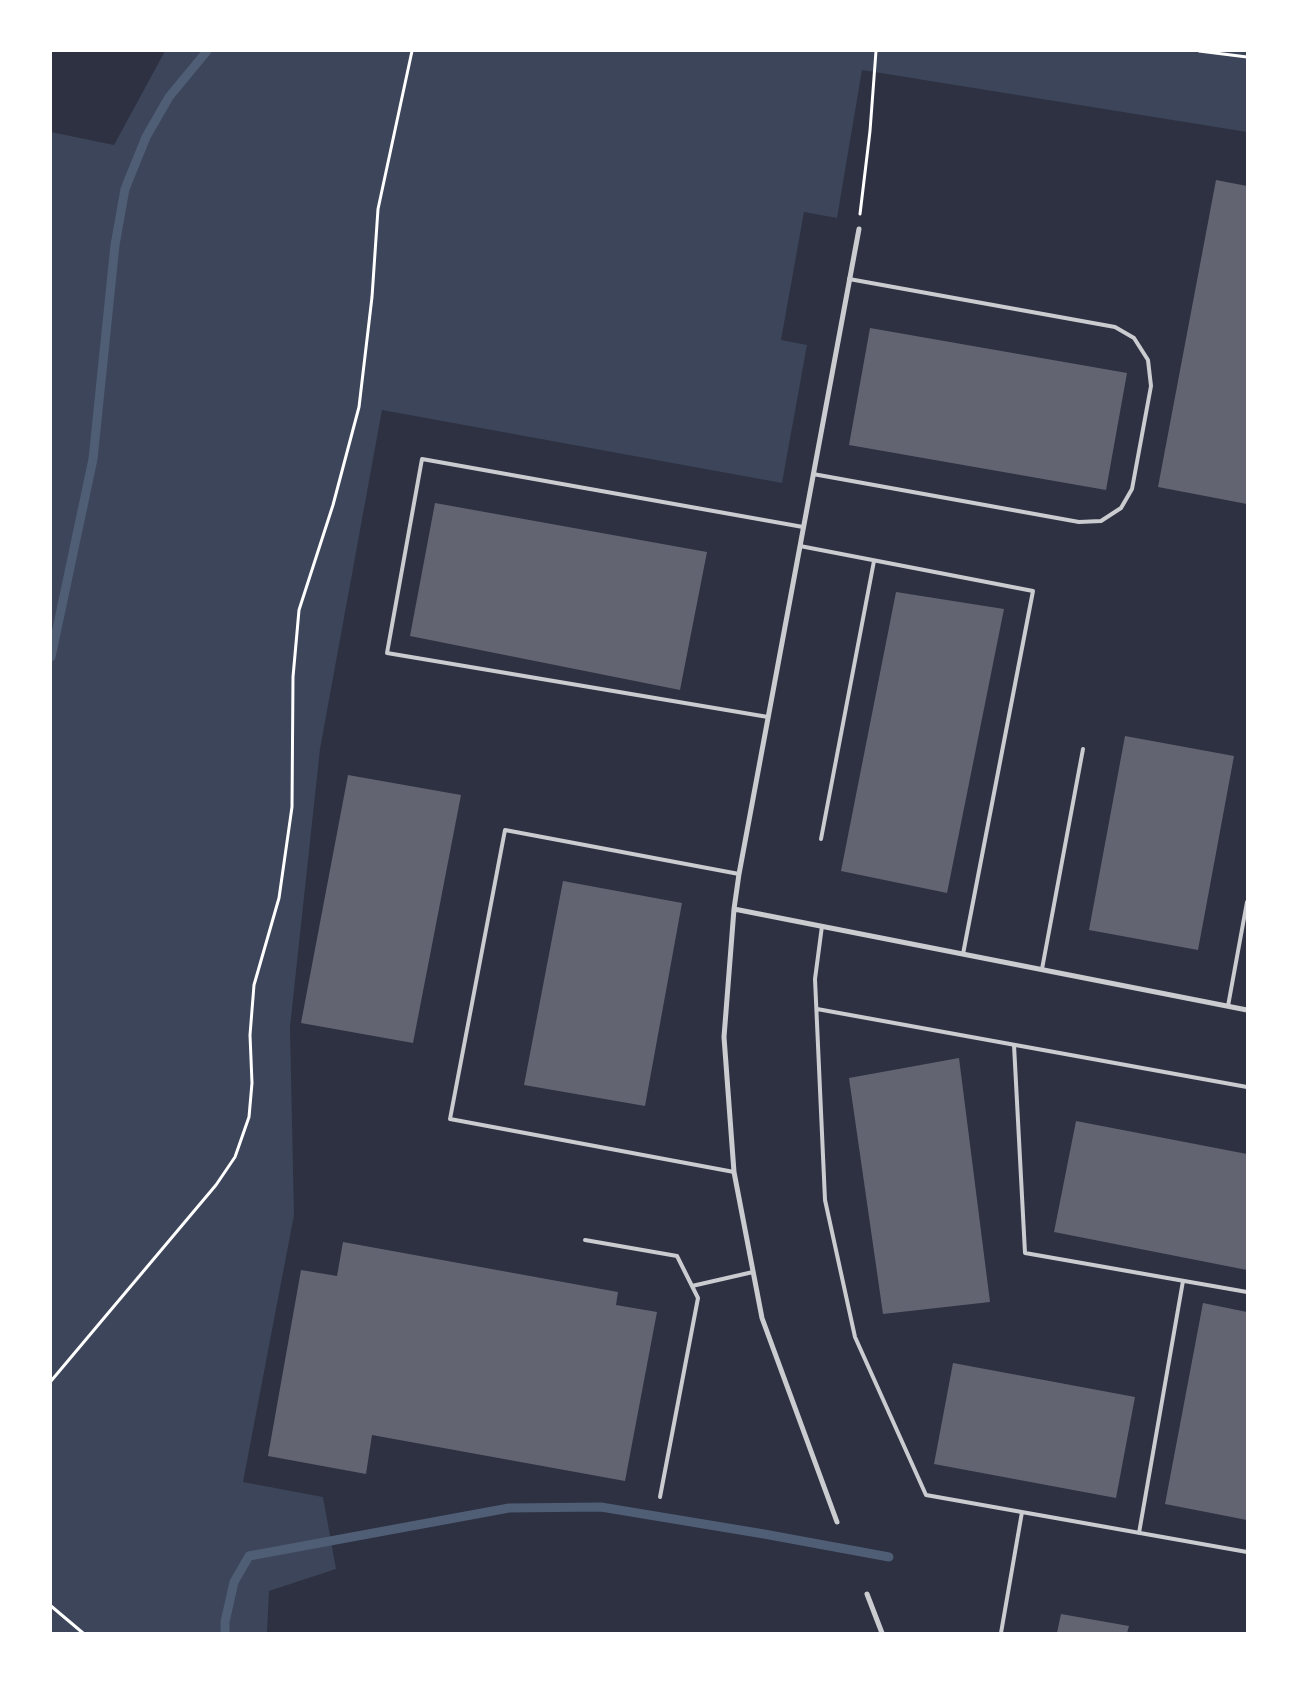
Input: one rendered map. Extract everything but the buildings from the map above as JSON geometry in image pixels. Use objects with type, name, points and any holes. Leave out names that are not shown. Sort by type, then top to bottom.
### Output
[{"type":"street","points":[[837,1522],[762,1318],[734,1172],[724,1037],[734,909],[739,874],[859,229]]},
{"type":"street","points":[[734,909],[1247,1010]]},
{"type":"street","points":[[867,1594],[882,1633]]},
{"type":"lane","points":[[814,474],[1079,522],[1101,522],[1121,508],[1132,489],[1151,386],[1148,360],[1134,338],[1115,327],[849,279]]},
{"type":"lane","points":[[768,717],[387,653],[422,459],[803,527]]},
{"type":"lane","points":[[800,546],[1033,592],[963,954]]},
{"type":"lane","points":[[821,839],[874,561]]},
{"type":"lane","points":[[1042,969],[1083,749]]},
{"type":"lane","points":[[734,1172],[450,1119],[505,830],[739,874]]},
{"type":"lane","points":[[1228,1006],[1247,902]]},
{"type":"lane","points":[[822,926],[815,979],[824,1200],[855,1337],[926,1494],[1247,1552]]},
{"type":"lane","points":[[817,1009],[1247,1088]]},
{"type":"lane","points":[[1014,1045],[1025,1253],[1247,1292]]},
{"type":"lane","points":[[585,1240],[677,1256],[698,1298],[660,1497]]},
{"type":"lane","points":[[692,1286],[753,1272]]},
{"type":"lane","points":[[1139,1533],[1183,1281]]},
{"type":"lane","points":[[1001,1633],[1022,1512]]},
{"type":"path","points":[[51,1381],[216,1185],[236,1157],[249,1117],[252,1082],[250,1035],[254,985],[279,898],[292,807],[293,677],[299,610],[333,505],[359,407],[372,297],[378,209],[412,51]]},
{"type":"path","points":[[859,229],[870,131],[876,51]]},
{"type":"path","points":[[1199,51],[1247,57]]},
{"type":"path","points":[[51,1606],[83,1633]]},
{"type":"shaded area","points":[[165,51],[1247,51],[1247,132],[862,70],[837,218],[804,212],[781,340],[807,345],[782,483],[382,410],[320,749],[290,1027],[294,1215],[243,1482],[323,1497],[336,1569],[269,1591],[267,1633],[51,1633],[51,132],[114,145]]},
{"type":"waterway","points":[[51,657],[93,459],[115,245],[125,189],[146,137],[169,97],[207,51]]},
{"type":"waterway","points":[[225,1633],[225,1622],[234,1582],[249,1556],[509,1508],[601,1507],[889,1557]]}]
